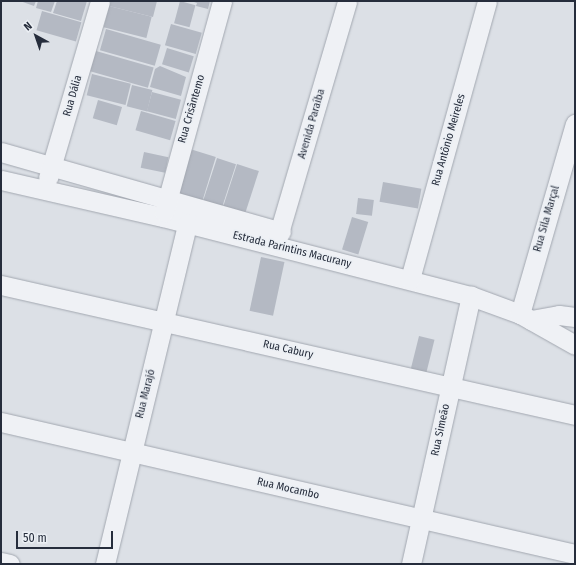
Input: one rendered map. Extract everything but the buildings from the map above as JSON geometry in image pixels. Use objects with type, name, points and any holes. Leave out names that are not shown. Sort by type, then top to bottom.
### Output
[{"type":"street","name":"Rua Dália","points":[[43,191],[53,166],[100,1]]},
{"type":"street","name":"Rua Crisântemo","points":[[165,209],[222,1]]},
{"type":"street","name":"Avenida Paraíba","points":[[278,239],[347,1]]},
{"type":"street","name":"Rua Antônio Meireles","points":[[410,279],[488,1]]},
{"type":"street","name":"Rua Sila Marçal","points":[[525,317],[575,124]]},
{"type":"street","name":"Estrada Parintins Macurany","points":[[1,152],[53,166],[165,209],[278,239],[471,296],[525,317],[575,345]]},
{"type":"street","name":"Estrada Parintins Macurany","points":[[1,180],[43,191],[165,209],[187,224],[278,239]]},
{"type":"street","name":"Rua Marajó","points":[[105,564],[187,224]]},
{"type":"street","name":"Rua Cabury","points":[[1,285],[450,388],[575,415]]},
{"type":"street","name":"Rua Simeão","points":[[411,564],[471,296]]},
{"type":"street","points":[[525,317],[559,314],[575,317]]},
{"type":"street","name":"Rua Mocambo","points":[[1,422],[421,520],[575,554]]},
{"type":"street","points":[[1,562],[10,564]]}]
